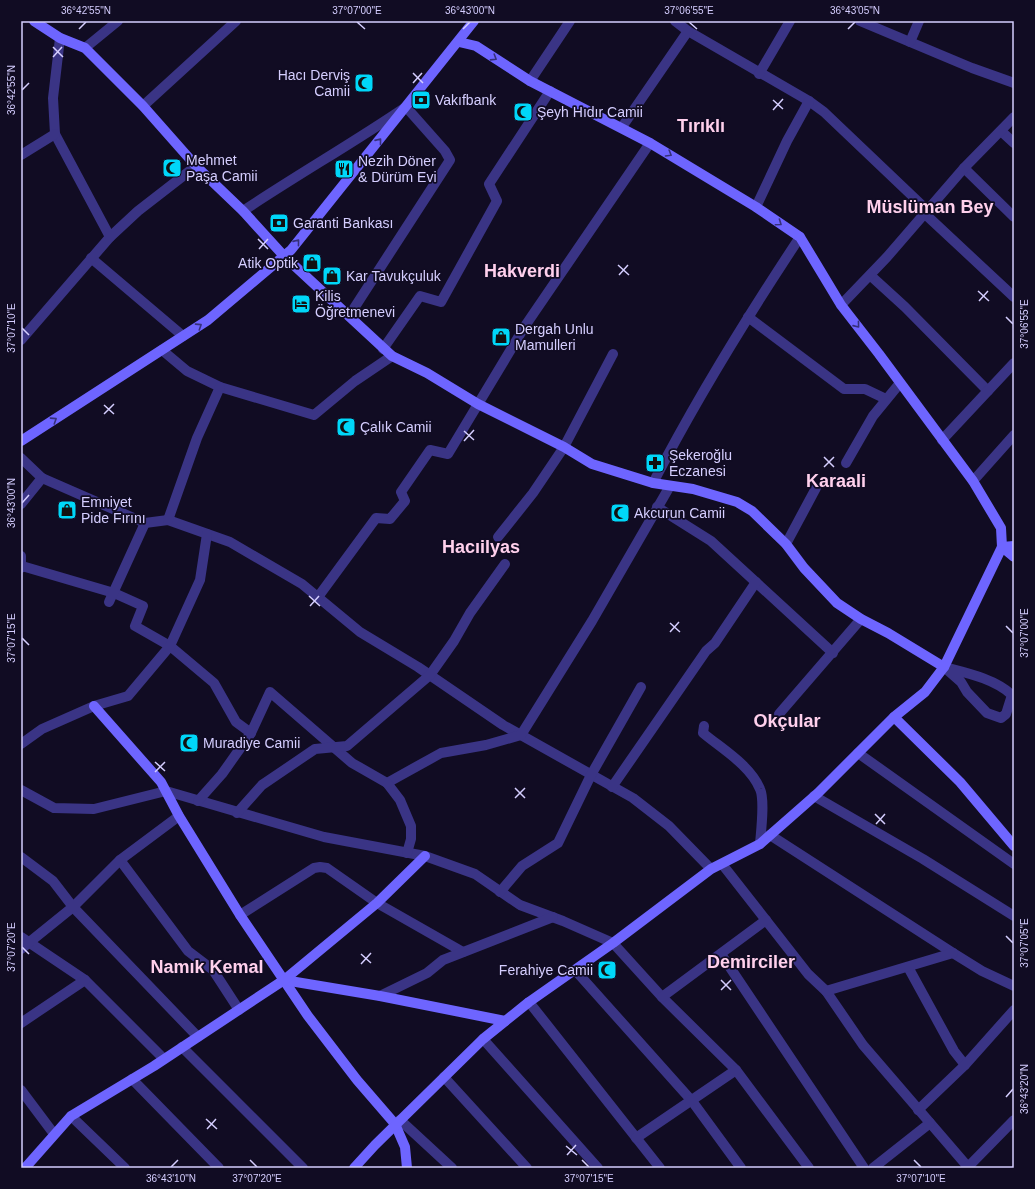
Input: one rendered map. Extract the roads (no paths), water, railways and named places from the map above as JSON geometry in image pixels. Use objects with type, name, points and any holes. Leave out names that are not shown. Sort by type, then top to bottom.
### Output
[{"type":"street","points":[[34,21],[60,38],[85,48],[143,106],[196,166],[243,211],[284,256],[392,356],[427,373],[478,404],[564,447],[592,464],[652,483],[693,489],[737,502],[752,511],[786,544],[804,568],[829,595],[861,619],[888,633],[944,667],[961,682],[967,692],[987,713],[1001,718],[1006,714],[1012,696],[1006,690],[973,674],[944,667]]},
{"type":"street","points":[[85,48],[118,21]]},
{"type":"street","points":[[143,106],[236,21]]},
{"type":"street","points":[[21,440],[208,320],[291,250],[459,42],[474,21]]},
{"type":"street","points":[[530,81],[570,21]]},
{"type":"street","points":[[675,21],[688,32],[759,74],[809,101],[824,112],[1014,297]]},
{"type":"street","points":[[759,74],[790,21]]},
{"type":"street","points":[[860,21],[972,68],[1014,82]]},
{"type":"street","points":[[910,42],[919,21]]},
{"type":"street","points":[[622,127],[649,85],[688,32]]},
{"type":"street","points":[[60,38],[53,98],[55,134],[110,236]]},
{"type":"street","points":[[354,1168],[398,1122],[483,1039],[529,1002],[612,943],[711,869],[760,844],[814,796],[894,717],[925,692],[944,667],[1002,547],[1001,528],[973,481],[841,305],[800,237],[756,207],[650,143],[622,127],[530,81],[476,46],[459,42]]},
{"type":"street","points":[[383,349],[420,296],[441,302],[497,201],[489,184],[550,91]]},
{"type":"street","points":[[756,207],[787,141],[809,101]]},
{"type":"street","points":[[243,211],[297,175],[366,135],[406,107]]},
{"type":"street","points":[[349,316],[450,160],[445,151],[406,107]]},
{"type":"street","points":[[841,305],[870,276],[964,168],[1014,117]]},
{"type":"street","points":[[1001,131],[1014,143]]},
{"type":"street","points":[[21,155],[55,134]]},
{"type":"street","points":[[318,597],[376,518],[390,519],[405,501],[401,492],[430,450],[448,454],[525,326],[650,143]]},
{"type":"street","points":[[21,340],[110,236],[138,210],[196,166]]},
{"type":"street","points":[[964,168],[1014,217]]},
{"type":"street","points":[[652,483],[685,421],[748,317],[800,237]]},
{"type":"street","points":[[91,258],[183,336]]},
{"type":"street","points":[[870,276],[905,307],[988,391]]},
{"type":"street","points":[[748,317],[844,389],[865,389],[886,399]]},
{"type":"street","points":[[162,350],[187,371],[220,387],[314,415],[355,381],[392,356]]},
{"type":"street","points":[[498,537],[533,493],[564,447],[613,354]]},
{"type":"street","points":[[942,440],[1014,363]]},
{"type":"street","points":[[846,463],[863,431],[886,399],[900,383]]},
{"type":"street","points":[[168,520],[197,438],[220,387]]},
{"type":"street","points":[[973,481],[1014,435]]},
{"type":"street","points":[[21,458],[42,478],[145,523],[168,520],[230,542],[302,584],[360,632],[418,666],[521,735],[633,798],[669,826],[711,869]]},
{"type":"street","points":[[21,504],[42,478]]},
{"type":"street","points":[[388,783],[441,753],[486,745],[521,735],[592,621],[670,486]]},
{"type":"street","points":[[786,544],[816,488]]},
{"type":"street","points":[[658,507],[711,541],[833,653]]},
{"type":"street","points":[[111,598],[145,523]]},
{"type":"street","points":[[21,744],[42,729],[94,706],[128,696],[170,646],[200,580],[207,534]]},
{"type":"street","points":[[1002,547],[1014,546]]},
{"type":"street","points":[[1002,547],[1014,557]]},
{"type":"street","points":[[21,564],[111,598],[143,606],[135,626],[170,646],[214,683],[236,722],[250,733]]},
{"type":"street","points":[[237,813],[262,785],[315,749],[347,746],[430,675],[454,641],[470,613],[505,564]]},
{"type":"street","points":[[612,787],[706,651],[715,643],[756,582]]},
{"type":"street","points":[[779,714],[861,619]]},
{"type":"street","points":[[500,892],[522,866],[558,843],[590,775],[641,687]]},
{"type":"street","points":[[198,801],[222,774],[250,733],[270,692],[352,763],[388,783],[400,800],[411,826],[412,839],[407,853]]},
{"type":"street","points":[[94,706],[161,782],[179,816],[240,915],[332,1049],[398,1122],[452,1168]]},
{"type":"street","points":[[894,717],[960,782],[1014,846]]},
{"type":"street","points":[[704,726],[703,733],[748,770],[761,790],[763,817],[760,844]]},
{"type":"street","points":[[858,754],[1014,864]]},
{"type":"street","points":[[21,790],[54,808],[94,809],[166,791],[324,838],[425,856],[475,874],[520,905],[612,943],[662,997],[736,1070],[809,1168]]},
{"type":"street","points":[[814,796],[923,859],[1014,916]]},
{"type":"street","points":[[164,1059],[85,980],[64,964],[23,943],[74,907],[120,860],[179,816]]},
{"type":"street","points":[[770,835],[982,971],[1014,986]]},
{"type":"street","points":[[25,1168],[71,1116],[164,1059],[284,980],[377,904],[425,856]]},
{"type":"street","points":[[21,857],[53,881],[74,907],[198,1037]]},
{"type":"street","points":[[120,860],[188,951],[213,970],[239,1010]]},
{"type":"street","points":[[722,864],[808,974],[826,991],[863,1045],[968,1167],[1014,1120]]},
{"type":"street","points":[[240,915],[314,868],[320,866],[327,868],[377,904],[463,952]]},
{"type":"street","points":[[380,996],[427,973],[443,960],[552,917]]},
{"type":"street","points":[[662,997],[766,920]]},
{"type":"street","points":[[826,991],[953,953]]},
{"type":"street","points":[[721,954],[864,1168]]},
{"type":"street","points":[[908,967],[954,1051],[965,1065]]},
{"type":"street","points":[[575,970],[692,1101],[742,1168]]},
{"type":"street","points":[[21,1022],[85,980]]},
{"type":"street","points":[[284,980],[380,996],[505,1021]]},
{"type":"street","points":[[529,1002],[660,1168]]},
{"type":"street","points":[[918,1110],[965,1065],[1014,1010]]},
{"type":"street","points":[[483,1039],[598,1168]]},
{"type":"street","points":[[182,1047],[303,1168]]},
{"type":"street","points":[[636,1138],[736,1070]]},
{"type":"street","points":[[444,1077],[527,1168]]},
{"type":"street","points":[[132,1079],[219,1168]]},
{"type":"street","points":[[21,1090],[54,1134]]},
{"type":"street","points":[[71,1116],[125,1168]]},
{"type":"street","points":[[398,1122],[405,1147],[407,1168]]},
{"type":"street","points":[[873,1168],[930,1123]]},
{"type":"place","name":"Hacı Derviş Camii","points":[[364,83]]},
{"type":"place","name":"Vakıfbank","points":[[421,100]]},
{"type":"place","name":"Şeyh Hıdır Camii","points":[[523,112]]},
{"type":"place","name":"Mehmet Paşa Camii","points":[[172,168]]},
{"type":"place","name":"Nezih Döner & Dürüm Evi","points":[[344,169]]},
{"type":"place","name":"Garanti Bankası","points":[[279,223]]},
{"type":"place","name":"Atik Optik","points":[[312,263]]},
{"type":"place","name":"Kar Tavukçuluk","points":[[332,276]]},
{"type":"place","name":"Kilis Öğretmenevi","points":[[301,304]]},
{"type":"place","name":"Dergah Unlu Mamulleri","points":[[501,337]]},
{"type":"place","name":"Çalık Camii","points":[[346,427]]},
{"type":"place","name":"Şekeroğlu Eczanesi","points":[[655,463]]},
{"type":"place","name":"Emniyet Pide Fırını","points":[[67,510]]},
{"type":"place","name":"Akcurun Camii","points":[[620,513]]},
{"type":"place","name":"Muradiye Camii","points":[[189,743]]},
{"type":"place","name":"Ferahiye Camii","points":[[607,970]]},
{"type":"district","name":"Tırıklı","points":[[701,126]]},
{"type":"district","name":"Müslüman Bey","points":[[930,207]]},
{"type":"district","name":"Hakverdi","points":[[522,271]]},
{"type":"district","name":"Karaali","points":[[836,481]]},
{"type":"district","name":"Hacıilyas","points":[[481,547]]},
{"type":"district","name":"Okçular","points":[[787,721]]},
{"type":"district","name":"Demirciler","points":[[751,962]]},
{"type":"district","name":"Namık Kemal","points":[[207,967]]}]
